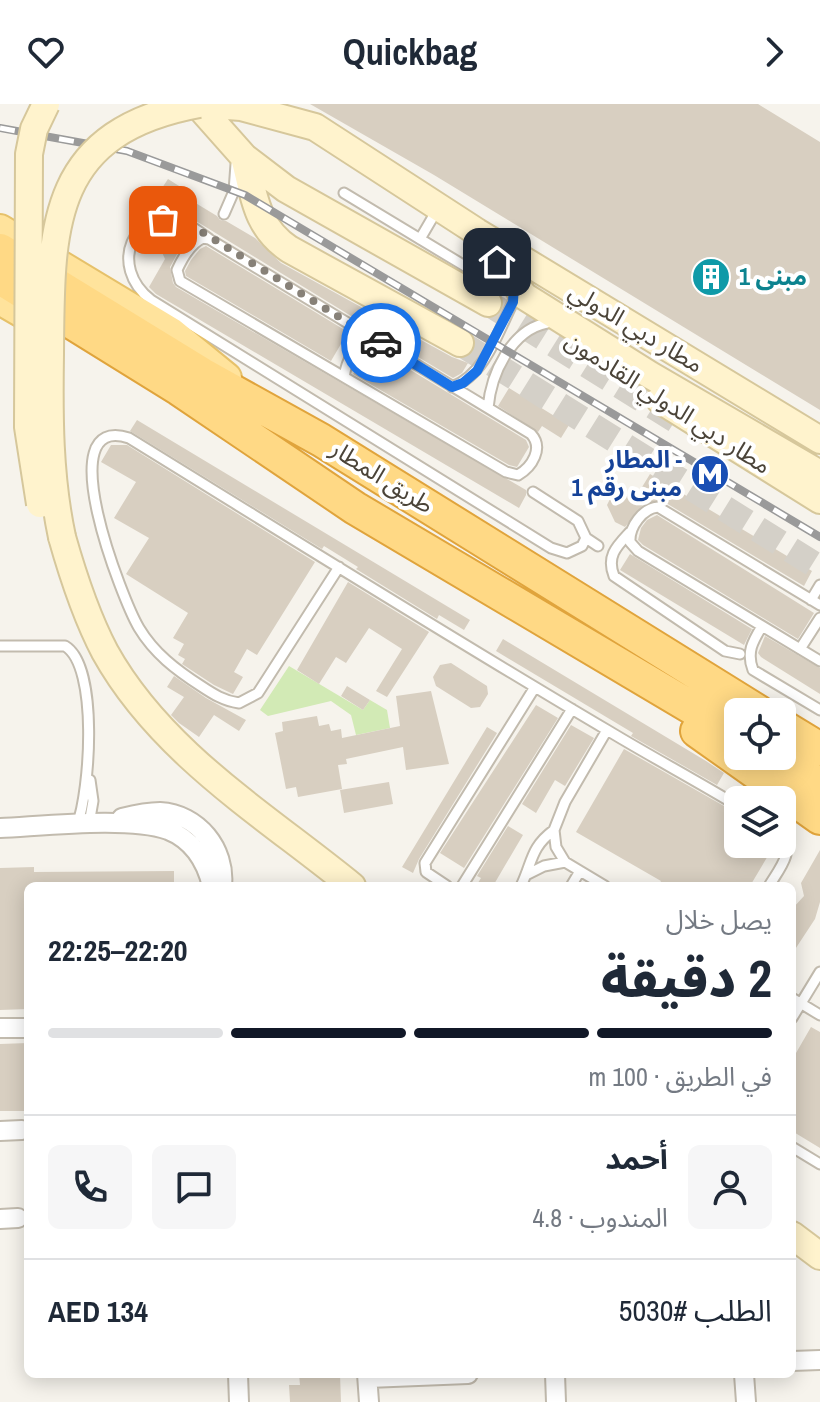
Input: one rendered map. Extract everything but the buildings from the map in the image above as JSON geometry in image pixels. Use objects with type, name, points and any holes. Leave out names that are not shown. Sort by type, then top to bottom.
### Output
[{"type":"highway","name":"طريق المطار","points":[[0,250],[166,352],[334,448],[727,698]]},
{"type":"highway","name":"طريق المطار","points":[[0,278],[179,389],[368,516],[612,659],[724,704]]},
{"type":"highway","points":[[612,659],[706,738],[820,818]]},
{"type":"highway","points":[[796,721],[820,732]]},
{"type":"highway","points":[[796,734],[820,749]]},
{"type":"highway","points":[[796,770],[820,784]]},
{"type":"main road","points":[[46,104],[34,129],[29,154],[27,370],[31,457],[56,539],[105,652],[134,695],[167,735],[205,769],[343,878]]},
{"type":"main road","points":[[199,104],[240,153],[311,205],[488,303]]},
{"type":"main road","name":"مطار دبي الدولي","points":[[56,539],[49,410],[51,266],[62,208],[84,166],[98,149],[127,126],[167,110],[199,104],[241,107],[315,127],[477,232],[820,440]]},
{"type":"main road","points":[[274,104],[315,127]]},
{"type":"main road","points":[[240,153],[260,218],[272,236],[289,249],[460,343]]},
{"type":"main road","points":[[0,230],[171,333],[245,397]]},
{"type":"main road","name":"مطار دبي الدولي القادمون","points":[[477,232],[547,323],[584,353],[820,500]]},
{"type":"main road","name":"مطار دبي الدولي القادمون","points":[[519,290],[650,375],[820,474]]},
{"type":"main road","points":[[0,299],[211,427],[304,475]]},
{"type":"main road","points":[[797,1232],[820,1256]]},
{"type":"street","points":[[88,824],[143,813],[162,812],[180,817],[206,834],[215,846],[221,861],[222,882]]},
{"type":"street","points":[[0,828],[88,824],[155,826],[170,830],[194,847],[203,859],[211,882]]},
{"type":"street","points":[[0,1028],[24,1028]]},
{"type":"street","points":[[0,1131],[22,1130]]},
{"type":"street","points":[[796,1361],[820,1360]]},
{"type":"street","points":[[238,1378],[239,1402]]},
{"type":"street","points":[[368,1378],[369,1402]]},
{"type":"street","points":[[555,1378],[556,1402]]},
{"type":"street","points":[[744,1378],[746,1402]]},
{"type":"lane","points":[[224,214],[234,191],[240,153]]},
{"type":"lane","points":[[344,193],[473,271]]},
{"type":"lane","points":[[420,239],[439,207]]},
{"type":"lane","points":[[209,239],[197,240],[180,264],[177,270],[180,281],[506,472],[518,475],[523,472],[538,450],[535,438],[180,221],[163,220],[148,224],[137,234],[129,248],[128,262],[131,277],[139,291],[551,548],[567,553],[582,546],[586,538]]},
{"type":"lane","points":[[452,387],[463,383],[477,371],[519,290]]},
{"type":"lane","points":[[488,408],[491,387],[514,341],[529,329],[547,323]]},
{"type":"lane","points":[[344,377],[354,349],[370,337]]},
{"type":"lane","points":[[339,567],[258,693],[239,703],[219,697],[183,675],[154,649],[127,606],[98,521],[94,494],[95,450],[101,441],[110,436],[129,438],[535,687],[724,798]]},
{"type":"lane","points":[[533,492],[578,521],[586,538],[598,546]]},
{"type":"lane","points":[[740,654],[725,651],[614,576],[611,568],[613,551],[646,510],[652,507],[663,509],[816,603],[820,585]]},
{"type":"lane","points":[[631,531],[633,547],[820,661]]},
{"type":"lane","points":[[800,649],[820,618]]},
{"type":"lane","points":[[762,626],[749,650],[753,670],[820,710]]},
{"type":"lane","points":[[0,646],[56,644],[72,650],[77,657],[86,687],[88,773],[84,802],[88,824]]},
{"type":"lane","points":[[441,882],[426,872],[425,863],[535,687]]},
{"type":"lane","points":[[464,882],[572,709]]},
{"type":"lane","points":[[584,878],[565,862],[556,847],[554,830],[565,802],[607,730]]},
{"type":"lane","points":[[523,882],[534,849],[554,830]]},
{"type":"lane","points":[[771,882],[784,858]]},
{"type":"lane","points":[[526,875],[544,866],[565,862]]},
{"type":"lane","points":[[820,972],[797,1000],[820,1015]]},
{"type":"lane","points":[[796,1149],[820,1164]]},
{"type":"lane","points":[[797,1232],[820,1248]]},
{"type":"green space","points":[[289,666],[363,710],[370,700],[387,710],[390,728],[356,735],[351,715],[331,701],[268,716],[260,710]]},
{"type":"tunnel","points":[[488,303],[677,421]]},
{"type":"tunnel","points":[[460,343],[820,568]]},
{"type":"railway","points":[[0,128],[127,151],[245,195],[820,537]]},
{"type":"way so far","points":[[163,220],[180,221],[194,227],[381,343]]},
{"type":"place","name":"مبنى 1","points":[[711,277]]},
{"type":"place","name":"المطار - مبنى رقم 1","points":[[710,474]]},
{"type":"route","points":[[381,343],[452,387],[471,378],[513,302],[514,284],[497,262]]}]
